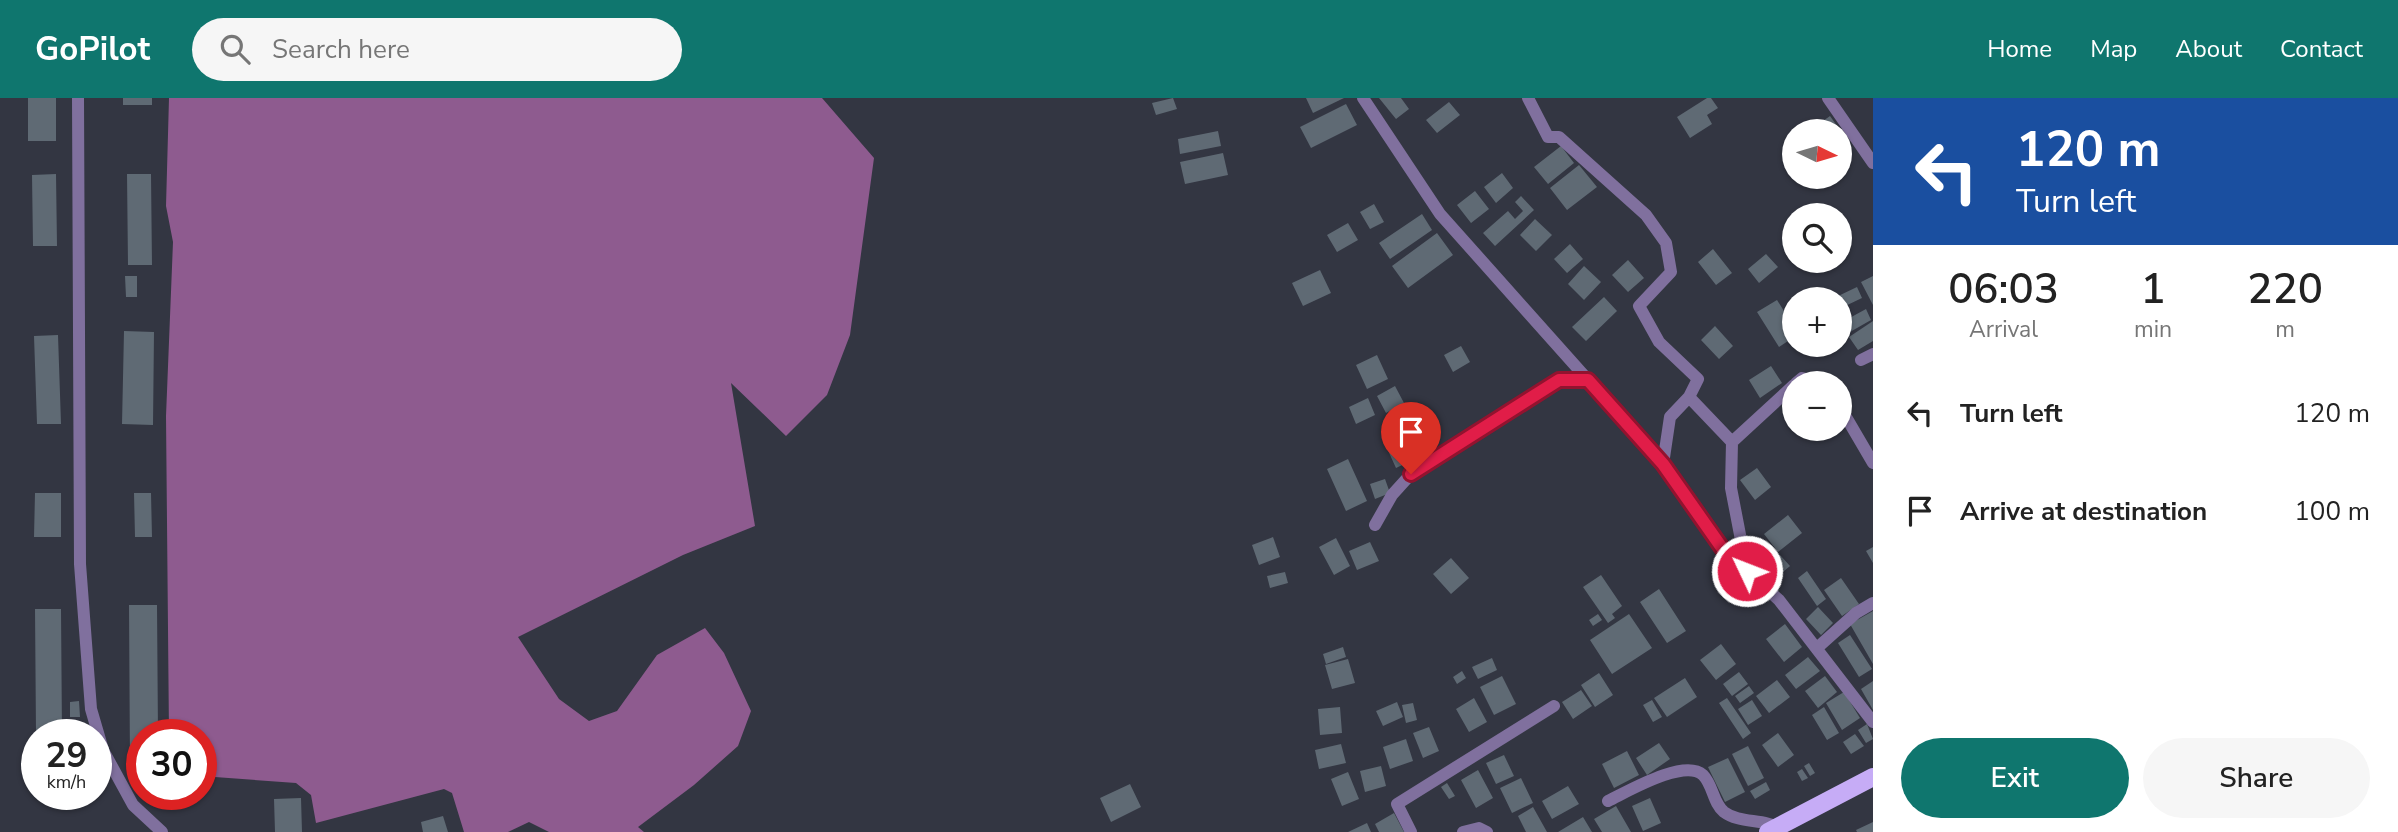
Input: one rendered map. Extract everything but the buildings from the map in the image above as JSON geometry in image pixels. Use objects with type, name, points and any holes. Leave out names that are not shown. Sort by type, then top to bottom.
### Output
[{"type":"main road","points":[[1777,830],[1873,777]]},
{"type":"street","points":[[78,98],[80,564],[91,709],[103,750],[133,805],[162,832]]},
{"type":"street","points":[[1363,98],[1440,214],[1663,464],[1722,548],[1779,600],[1873,722]]},
{"type":"street","points":[[1528,98],[1548,136],[1559,137],[1582,156],[1607,183],[1646,215],[1666,243],[1671,272],[1639,306],[1659,342],[1698,379],[1689,397],[1670,417],[1663,464]]},
{"type":"street","points":[[1828,98],[1873,163]]},
{"type":"street","points":[[1375,525],[1392,495],[1411,474],[1559,380],[1588,380]]},
{"type":"street","points":[[1732,442],[1782,396]]},
{"type":"street","points":[[1689,397],[1732,442],[1731,488],[1747,571]]},
{"type":"street","points":[[1852,427],[1873,463]]},
{"type":"street","points":[[1817,649],[1856,613],[1873,603]]},
{"type":"street","points":[[1411,832],[1397,804],[1554,706]]},
{"type":"street","points":[[1608,801],[1668,773],[1689,769],[1700,772],[1707,779],[1719,807],[1726,814],[1777,830]]},
{"type":"street","points":[[1463,832],[1479,828],[1487,832]]},
{"type":"shaded area","points":[[169,98],[822,98],[874,158],[850,335],[827,395],[786,436],[731,383],[755,526],[683,555],[518,637],[559,699],[589,721],[617,711],[657,655],[705,628],[724,653],[751,711],[738,746],[694,785],[638,827],[644,832],[549,832],[529,822],[508,832],[464,832],[452,793],[444,789],[316,823],[311,795],[296,783],[217,777],[217,719],[169,719],[166,416],[173,242],[166,206]]},
{"type":"route","points":[[1411,474],[1559,380],[1588,380],[1663,464],[1722,548],[1747,571]]}]
